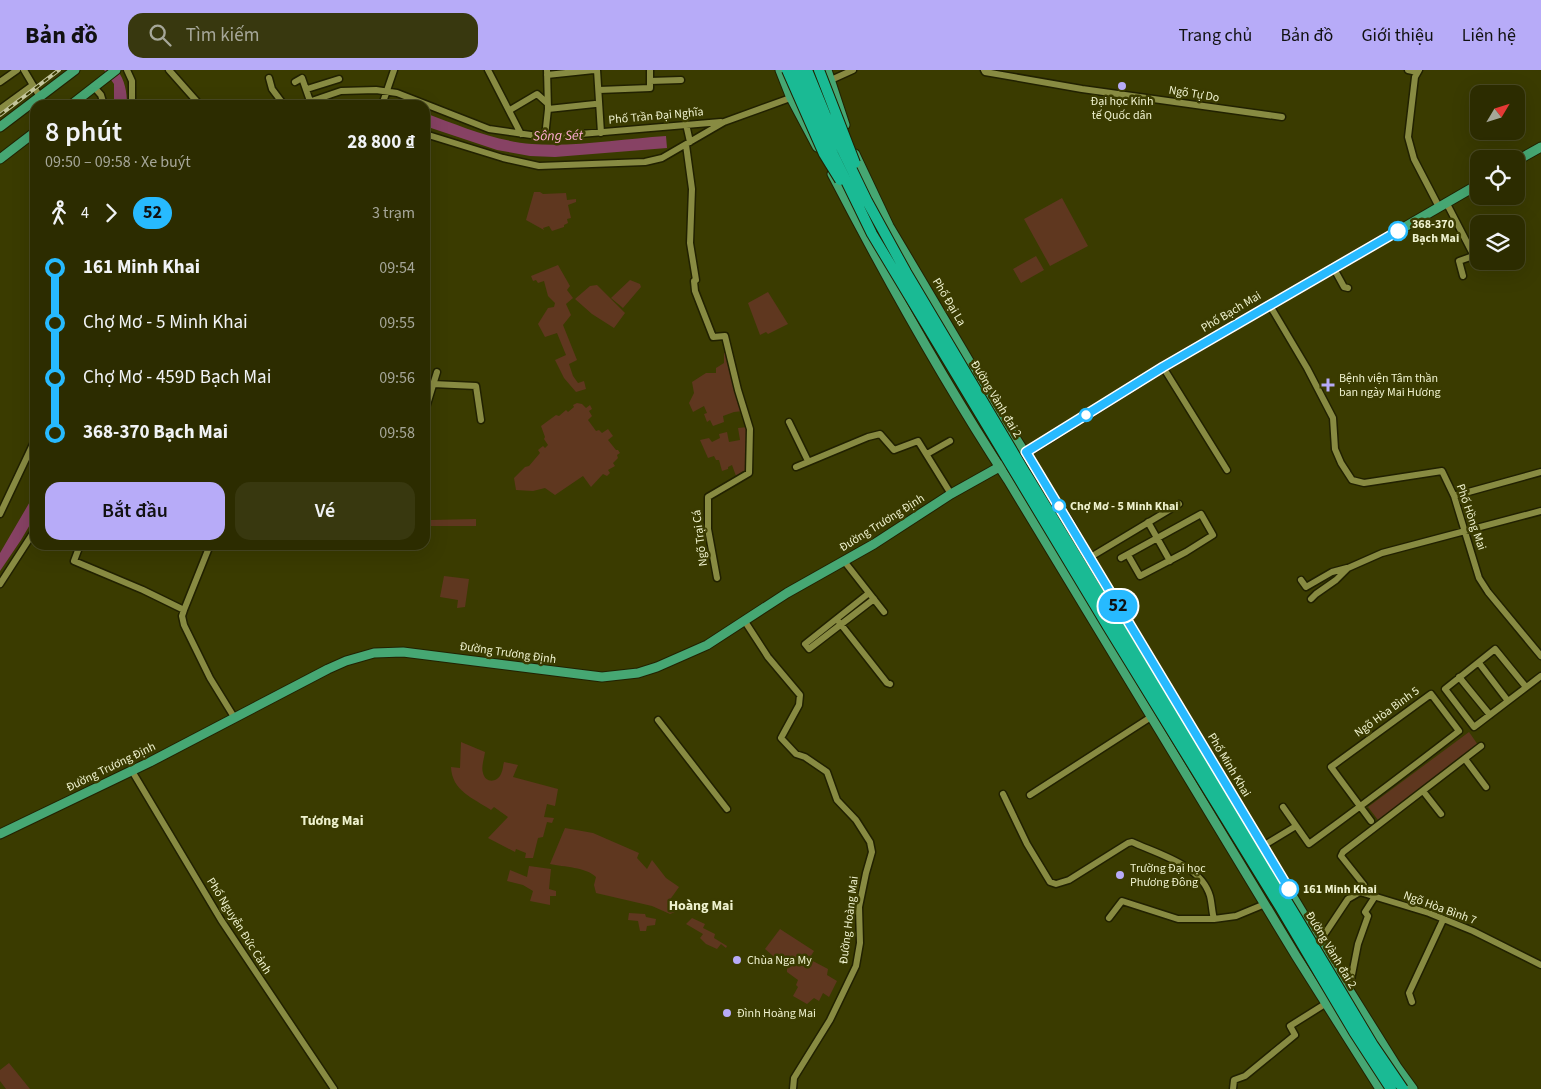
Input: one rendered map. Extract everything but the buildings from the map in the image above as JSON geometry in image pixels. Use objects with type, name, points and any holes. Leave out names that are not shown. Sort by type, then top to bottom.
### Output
[{"type":"highway","points":[[786,70],[824,154],[872,234]]},
{"type":"highway","name":"Đường Vành đai 2","points":[[795,70],[872,234],[1354,1032],[1392,1089]]},
{"type":"highway","name":"Đường Vành đai 2","points":[[806,70],[866,201],[906,272],[1023,469],[1298,918],[1373,1046],[1403,1089]]},
{"type":"highway","points":[[819,70],[882,229]]},
{"type":"main road","points":[[36,100],[76,70]]},
{"type":"main road","points":[[77,100],[116,70]]},
{"type":"main road","points":[[780,70],[791,98],[908,314],[1325,1004],[1380,1089]]},
{"type":"main road","points":[[795,70],[820,130],[836,181]]},
{"type":"main road","name":"Phố Đại La","points":[[814,70],[838,126],[858,161],[889,226],[1016,440],[1026,452]]},
{"type":"main road","name":"Phố Đại La","points":[[827,70],[858,161]]},
{"type":"main road","points":[[0,127],[30,104]]},
{"type":"main road","points":[[0,159],[30,136]]},
{"type":"main road","points":[[1525,157],[1541,147]]},
{"type":"main road","name":"Phố Bạch Mai","points":[[999,467],[1269,304],[1470,189]]},
{"type":"main road","points":[[960,401],[984,386]]},
{"type":"main road","name":"Phố Minh Khai","points":[[1026,452],[1349,990],[1413,1089]]},
{"type":"main road","name":"Đường Trương Định","points":[[0,834],[132,770],[328,669],[346,661],[374,653],[403,652],[602,677],[638,673],[657,667],[707,644],[794,589],[844,561],[951,494],[999,467]]},
{"type":"main road","points":[[1199,795],[1206,797],[1216,795],[1222,787],[1223,779]]},
{"type":"main road","points":[[1224,836],[1225,826],[1232,818],[1240,817],[1248,821]]},
{"type":"street","points":[[0,82],[17,70]]},
{"type":"street","points":[[24,70],[40,97]]},
{"type":"street","points":[[127,70],[132,81],[132,100]]},
{"type":"street","points":[[169,70],[196,100]]},
{"type":"street","points":[[383,100],[394,70]]},
{"type":"street","points":[[488,70],[522,134]]},
{"type":"street","points":[[546,136],[547,72],[596,70],[601,133]]},
{"type":"street","points":[[599,90],[650,88],[650,70]]},
{"type":"street","name":"Phố Trần Đại Nghĩa","points":[[430,136],[503,158],[540,166],[656,161],[724,122],[791,98],[853,70]]},
{"type":"street","points":[[1408,70],[1418,71],[1415,77],[1408,137],[1414,159],[1470,246]]},
{"type":"street","name":"Ngõ Tự Do","points":[[984,71],[1082,89],[1282,118]]},
{"type":"street","points":[[269,78],[272,89],[280,100]]},
{"type":"street","points":[[294,82],[302,78],[310,100]]},
{"type":"street","points":[[306,89],[339,79]]},
{"type":"street","points":[[650,81],[681,80]]},
{"type":"street","points":[[0,109],[33,85]]},
{"type":"street","points":[[94,87],[102,100]]},
{"type":"street","name":"Phố Trần Đại Nghĩa","points":[[313,100],[341,91],[362,90],[385,94],[397,93],[415,100]]},
{"type":"street","points":[[510,110],[537,94],[547,106]]},
{"type":"street","points":[[547,106],[595,104]]},
{"type":"street","name":"Phố Trần Đại Nghĩa","points":[[430,106],[489,128],[546,136],[724,122]]},
{"type":"street","points":[[686,124],[688,144]]},
{"type":"street","name":"Ngõ Trại Cá","points":[[688,144],[692,189],[690,227],[696,280],[694,282],[694,290],[713,337],[724,336],[750,429],[749,473],[708,496],[708,529],[717,578]]},
{"type":"street","points":[[1464,276],[1459,261],[1470,257]]},
{"type":"street","points":[[1333,267],[1344,287],[1348,288]]},
{"type":"street","name":"Phố Hồng Mai","points":[[1269,304],[1307,368],[1333,418],[1335,449],[1352,480],[1364,482],[1442,471],[1454,496],[1479,578],[1488,592],[1541,656]]},
{"type":"street","points":[[1163,367],[1227,470]]},
{"type":"street","points":[[430,394],[437,372]]},
{"type":"street","points":[[433,384],[476,386],[481,420]]},
{"type":"street","points":[[789,422],[808,462]]},
{"type":"street","points":[[796,467],[868,437],[880,434],[894,450],[918,441],[951,494]]},
{"type":"street","points":[[927,454],[950,441]]},
{"type":"street","points":[[0,514],[30,451]]},
{"type":"street","points":[[1454,496],[1541,472]]},
{"type":"street","points":[[1089,558],[1179,504]]},
{"type":"street","points":[[1301,580],[1306,587],[1332,572],[1348,568],[1382,553],[1541,511]]},
{"type":"street","points":[[1121,558],[1201,514],[1213,535],[1170,561],[1140,576],[1128,555]]},
{"type":"street","points":[[1148,522],[1170,561]]},
{"type":"street","points":[[0,584],[30,538]]},
{"type":"street","points":[[78,550],[74,561],[143,590],[184,610]]},
{"type":"street","points":[[208,550],[182,616],[184,625],[206,671],[234,717]]},
{"type":"street","points":[[844,561],[884,612]]},
{"type":"street","points":[[1311,599],[1348,568]]},
{"type":"street","points":[[839,621],[809,649],[805,644],[871,596]]},
{"type":"street","name":"Đường Hoàng Mai","points":[[744,620],[768,656],[800,695],[800,705],[781,738],[796,754],[805,757],[827,772],[837,800],[856,820],[870,842],[872,852],[859,907],[860,943],[856,966],[830,1020],[794,1078],[793,1089]]},
{"type":"street","points":[[839,621],[887,684],[890,684]]},
{"type":"street","points":[[1526,687],[1495,650],[1445,688],[1474,727],[1541,676]]},
{"type":"street","points":[[1479,663],[1508,701]]},
{"type":"street","points":[[1459,677],[1490,715]]},
{"type":"street","name":"Ngõ Hòa Bình 5","points":[[1283,807],[1309,844],[1360,806],[1459,731],[1431,694],[1330,767],[1360,806],[1371,821]]},
{"type":"street","points":[[1030,795],[1151,717]]},
{"type":"street","points":[[658,720],[727,809]]},
{"type":"street","points":[[1320,941],[1348,899],[1356,893],[1363,893],[1364,885],[1343,860],[1341,856],[1343,852],[1481,746]]},
{"type":"street","points":[[1465,759],[1486,788]]},
{"type":"street","name":"Phố Nguyễn Đức Cảnh","points":[[132,770],[221,920],[334,1089]]},
{"type":"street","points":[[1423,791],[1441,814]]},
{"type":"street","points":[[1004,794],[1027,844],[1050,882],[1056,884],[1069,880],[1132,842],[1179,863],[1197,876],[1210,895],[1214,920]]},
{"type":"street","points":[[1263,846],[1296,826]]},
{"type":"street","name":"Ngõ Hòa Bình 7","points":[[1363,893],[1374,898],[1429,913],[1473,931],[1541,965]]},
{"type":"street","points":[[1349,990],[1358,944],[1368,916],[1365,912],[1374,898]]},
{"type":"street","points":[[1109,918],[1122,901],[1178,919],[1214,920],[1236,916],[1265,904]]},
{"type":"street","points":[[1412,1002],[1409,993],[1443,920]]},
{"type":"street","points":[[1233,1089],[1234,1080],[1245,1076],[1295,1035],[1290,1026],[1325,1004]]},
{"type":"shaded area","points":[[104,70],[117,70],[125,86],[127,100],[114,100],[114,84]]},
{"type":"shaded area","points":[[430,115],[505,140],[532,144],[549,145],[666,136],[667,148],[555,157],[530,156],[497,150],[430,128]]},
{"type":"shaded area","points":[[534,192],[543,194],[566,193],[567,200],[576,199],[576,202],[568,205],[571,218],[567,219],[568,223],[564,227],[552,231],[549,226],[543,228],[544,230],[526,220]]},
{"type":"shaded area","points":[[1062,198],[1088,246],[1050,266],[1024,219]]},
{"type":"shaded area","points":[[1036,256],[1044,270],[1021,283],[1013,269]]},
{"type":"shaded area","points":[[558,265],[570,286],[567,290],[573,298],[566,304],[571,315],[563,325],[577,360],[569,364],[573,376],[578,383],[584,381],[586,389],[576,392],[564,378],[555,360],[566,355],[557,333],[545,337],[538,324],[548,308],[554,307],[555,303],[548,296],[544,281],[538,283],[536,280],[533,281],[531,276]]},
{"type":"shaded area","points":[[630,280],[640,284],[641,287],[623,308],[611,298]]},
{"type":"shaded area","points":[[597,285],[625,313],[614,328],[592,314],[575,299],[590,286]]},
{"type":"shaded area","points":[[768,292],[788,324],[768,334],[766,332],[760,335],[748,303]]},
{"type":"shaded area","points":[[724,353],[728,353],[743,411],[723,416],[724,422],[713,426],[710,420],[707,422],[704,414],[707,413],[704,406],[693,412],[689,403],[694,393],[692,382],[706,373],[716,373],[716,368],[724,363]]},
{"type":"shaded area","points":[[577,403],[582,404],[586,408],[590,405],[592,409],[589,411],[592,416],[588,420],[596,431],[599,430],[602,433],[608,429],[613,436],[608,440],[620,453],[613,463],[615,466],[608,470],[610,473],[607,476],[603,474],[591,487],[583,476],[555,495],[545,488],[533,491],[516,490],[514,478],[525,467],[529,466],[540,453],[538,450],[548,445],[544,439],[541,426],[556,415],[559,416],[566,410],[568,412]]},
{"type":"shaded area","points":[[748,427],[748,468],[736,476],[732,465],[722,471],[719,460],[716,460],[714,456],[708,458],[700,440],[709,438],[712,442],[720,438],[719,434],[727,432],[729,442],[740,440],[738,428]]},
{"type":"shaded area","points":[[30,502],[30,525],[0,571],[0,553]]},
{"type":"shaded area","points":[[476,519],[476,526],[430,526],[430,520]]},
{"type":"shaded area","points":[[444,576],[469,579],[465,607],[457,608],[458,600],[440,597]]},
{"type":"shaded area","points":[[1469,732],[1478,745],[1378,820],[1368,807]]},
{"type":"shaded area","points":[[461,742],[485,752],[482,771],[486,779],[491,781],[497,779],[502,772],[504,762],[518,765],[513,777],[558,789],[555,806],[547,804],[544,817],[554,818],[552,823],[547,822],[543,837],[538,838],[533,858],[525,858],[526,853],[516,849],[515,852],[488,838],[508,817],[494,807],[491,810],[471,797],[459,788],[455,782],[451,767],[460,768]]},
{"type":"shaded area","points":[[565,828],[593,833],[639,853],[637,858],[647,869],[652,860],[666,878],[679,887],[669,901],[678,907],[675,912],[670,914],[652,906],[596,893],[594,885],[596,877],[592,874],[581,869],[550,864]]},
{"type":"shaded area","points":[[529,866],[551,869],[549,889],[556,891],[556,896],[550,896],[550,905],[530,901],[533,891],[523,885],[507,881],[510,870],[527,877]]},
{"type":"shaded area","points":[[629,913],[645,914],[646,917],[656,919],[655,925],[647,926],[646,931],[640,931],[638,921],[628,920]]},
{"type":"shaded area","points":[[692,918],[705,924],[703,928],[715,934],[714,938],[727,946],[726,948],[721,944],[717,949],[706,944],[700,938],[703,934],[686,924]]},
{"type":"shaded area","points":[[780,929],[814,951],[809,959],[828,969],[827,975],[837,981],[829,997],[823,993],[819,1001],[814,998],[807,1004],[793,996],[798,987],[796,985],[798,980],[787,972],[787,968],[765,949]]},
{"type":"shaded area","points":[[9,1063],[30,1089],[6,1089],[0,1081],[0,1070]]},
{"type":"railway","points":[[0,115],[59,70]]},
{"type":"bus line","name":"52","points":[[1289,889],[1026,452],[1269,304],[1398,231]]},
{"type":"place","name":"Đại học Kinh tế Quốc dân","points":[[1122,86]]},
{"type":"place","name":"368-370 Bạch Mai","points":[[1398,231]]},
{"type":"place","name":"Bệnh viện Tâm thần ban ngày Mai Hương","points":[[1328,385]]},
{"type":"place","name":"Chợ Mơ - 5 Minh Khai","points":[[1059,506]]},
{"type":"place","name":"Trường Đại học Phương Đông","points":[[1120,875]]},
{"type":"place","name":"161 Minh Khai","points":[[1289,889]]},
{"type":"place","name":"Chùa Nga My","points":[[737,960]]},
{"type":"place","name":"Đình Hoàng Mai","points":[[727,1013]]},
{"type":"district","name":"Tương Mai","points":[[332,821]]},
{"type":"district","name":"Hoàng Mai","points":[[701,906]]},
{"type":"water label","name":"Sông Sét","points":[[558,136]]}]
